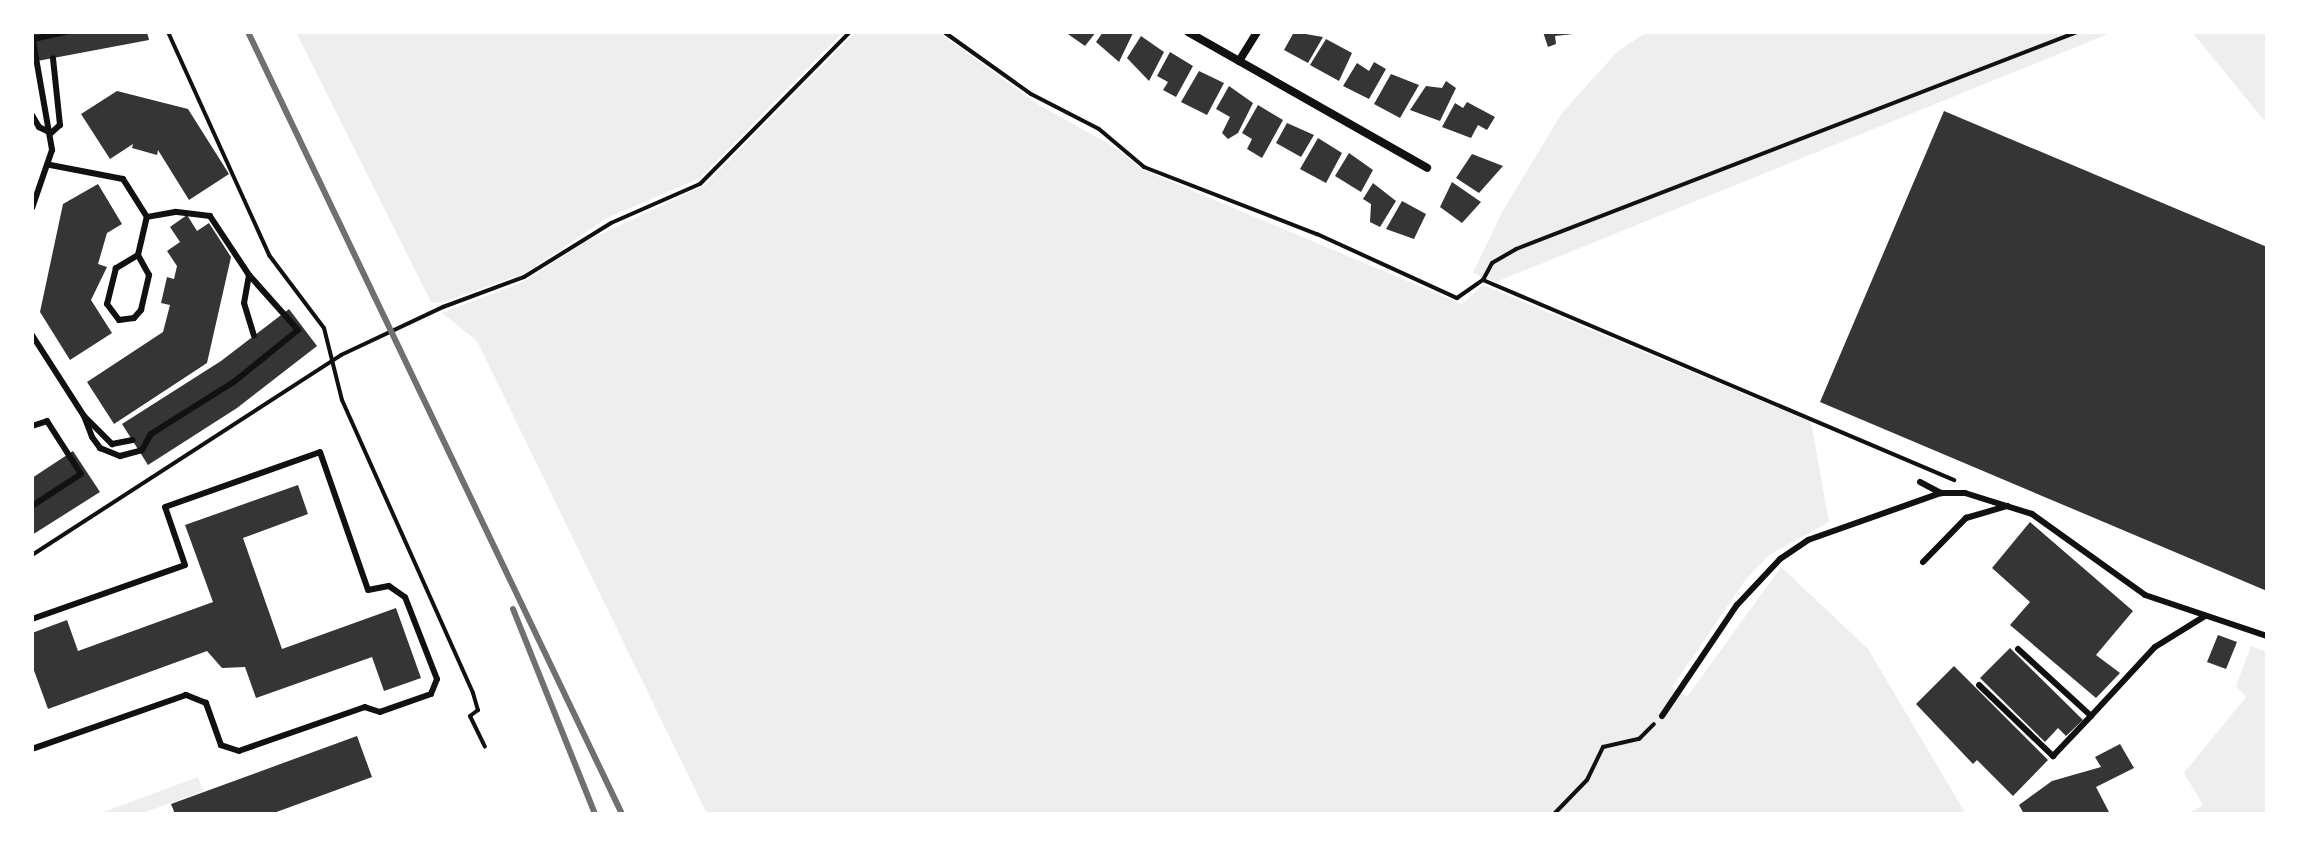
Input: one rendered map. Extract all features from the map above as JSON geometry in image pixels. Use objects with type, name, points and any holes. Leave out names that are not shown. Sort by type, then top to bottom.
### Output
[{"type":"street","points":[[1188,32],[1427,168]]},
{"type":"street","points":[[1239,61],[1257,32]]},
{"type":"lane","points":[[32,208],[50,165],[51,133],[32,37],[65,32]]},
{"type":"lane","points":[[51,133],[60,125],[61,107],[53,58]]},
{"type":"lane","points":[[32,115],[39,127],[51,133]]},
{"type":"lane","points":[[50,165],[123,179],[147,217],[138,255],[149,275],[141,310],[134,318],[119,320],[107,304],[116,268],[138,255]]},
{"type":"lane","points":[[32,335],[84,416],[100,448],[120,456],[140,452],[151,434],[235,381],[298,330],[249,275],[210,216],[175,212],[147,217]]},
{"type":"lane","points":[[249,275],[244,303],[254,336]]},
{"type":"lane","points":[[84,416],[112,444],[133,440]]},
{"type":"lane","points":[[32,426],[47,421],[81,474],[32,506]]},
{"type":"lane","points":[[32,619],[185,565],[165,507],[320,452],[368,590],[389,586],[405,597],[437,679],[431,694],[380,712],[365,707],[239,751],[221,745],[206,703],[186,695],[32,749]]},
{"type":"lane","points":[[1920,482],[1941,493]]},
{"type":"lane","points":[[1662,716],[1737,605],[1780,559],[1808,540],[1941,493],[1965,493],[2032,514],[2145,595],[2267,636]]},
{"type":"lane","points":[[1923,562],[1966,518],[2010,506]]},
{"type":"lane","points":[[1979,685],[2053,756],[2155,647],[2205,616]]},
{"type":"lane","points":[[2018,649],[2091,716]]},
{"type":"path","points":[[168,32],[269,255],[315,309],[334,359],[342,400],[371,471],[473,693],[478,710],[470,716],[485,747]]},
{"type":"path","points":[[32,555],[341,355],[443,307],[524,277],[611,223],[700,184],[850,32]]},
{"type":"path","points":[[944,32],[1031,94],[1099,129],[1144,167],[1317,234],[1457,298],[1483,280],[1492,263],[1516,249],[2077,32]]},
{"type":"path","points":[[1483,280],[1961,483],[1965,493]]},
{"type":"path","points":[[1554,814],[1587,780],[1603,747],[1639,739],[1662,716]]},
{"type":"shaded area","points":[[296,32],[843,32],[700,178],[607,218],[525,273],[441,303],[431,302]]},
{"type":"shaded area","points":[[856,32],[938,32],[1037,104],[1111,145],[1143,170],[1462,304],[1483,285],[1811,422],[1829,522],[1769,555],[1746,579],[1672,687],[1687,697],[1781,567],[1868,649],[1966,814],[707,814],[477,341],[442,313],[523,282],[587,241],[705,185]]},
{"type":"shaded area","points":[[1647,32],[2113,32],[1496,282],[1473,273],[1502,212],[1562,113],[1618,51]]},
{"type":"shaded area","points":[[2192,32],[2267,32],[2267,124]]},
{"type":"shaded area","points":[[2251,646],[2267,652],[2267,814],[2187,814],[2203,805],[2184,773],[2246,697],[2236,686]]},
{"type":"shaded area","points":[[198,777],[203,791],[140,814],[98,814]]},
{"type":"building","points":[[32,32],[147,32],[149,40],[32,62]]},
{"type":"building","points":[[1065,32],[1096,32],[1085,46]]},
{"type":"building","points":[[1103,32],[1133,33],[1119,62],[1096,42]]},
{"type":"building","points":[[1294,32],[1323,37],[1308,63],[1284,50]]},
{"type":"building","points":[[1543,32],[1573,34],[1555,36],[1556,44],[1548,47]]},
{"type":"building","points":[[1141,36],[1164,52],[1149,81],[1127,58]]},
{"type":"building","points":[[1326,39],[1352,53],[1339,81],[1310,65]]},
{"type":"building","points":[[1170,52],[1193,66],[1176,97],[1163,90],[1168,82],[1157,76]]},
{"type":"building","points":[[1374,62],[1386,69],[1369,99],[1343,86],[1357,63],[1369,71]]},
{"type":"building","points":[[1199,71],[1224,83],[1207,115],[1181,102]]},
{"type":"building","points":[[1391,74],[1419,85],[1400,118],[1374,104]]},
{"type":"building","points":[[1446,81],[1456,88],[1440,121],[1410,110],[1426,86],[1442,88]]},
{"type":"building","points":[[1229,86],[1253,103],[1238,133],[1228,139],[1222,133],[1230,117],[1216,109]]},
{"type":"building","points":[[117,91],[188,109],[229,174],[189,200],[158,150],[157,155],[132,148],[133,144],[110,159],[81,114]]},
{"type":"building","points":[[1467,102],[1495,117],[1487,130],[1478,125],[1471,138],[1442,127],[1455,103],[1463,108]]},
{"type":"building","points":[[1258,105],[1283,120],[1262,158],[1247,149],[1252,139],[1242,133]]},
{"type":"building","points":[[1944,111],[2267,247],[2267,591],[1820,402]]},
{"type":"building","points":[[1287,123],[1314,135],[1301,157],[1276,143]]},
{"type":"building","points":[[1318,138],[1342,153],[1326,183],[1300,169]]},
{"type":"building","points":[[1349,153],[1373,170],[1361,192],[1335,176]]},
{"type":"building","points":[[1472,154],[1503,166],[1479,193],[1456,178]]},
{"type":"building","points":[[1452,182],[1481,202],[1462,223],[1440,207]]},
{"type":"building","points":[[1373,183],[1396,201],[1380,227],[1370,222],[1371,204],[1363,199]]},
{"type":"building","points":[[98,184],[122,224],[107,233],[98,264],[107,267],[91,300],[112,333],[70,360],[40,312],[63,204]]},
{"type":"building","points":[[1402,201],[1426,214],[1414,239],[1386,229]]},
{"type":"building","points":[[187,215],[197,231],[209,223],[231,257],[207,363],[114,424],[87,382],[163,332],[170,305],[161,303],[167,277],[174,279],[177,266],[167,251],[180,242],[170,227]]},
{"type":"building","points":[[289,309],[317,346],[237,408],[148,465],[122,424],[221,361]]},
{"type":"building","points":[[73,451],[100,492],[32,535],[32,478]]},
{"type":"building","points":[[298,485],[308,514],[243,538],[282,649],[396,608],[421,678],[384,691],[372,657],[256,698],[245,667],[222,668],[207,651],[48,709],[32,665],[32,633],[67,620],[78,651],[213,602],[185,525]]},
{"type":"building","points":[[2030,522],[2133,611],[2096,655],[2120,673],[2096,698],[2010,625],[2030,602],[1992,568]]},
{"type":"building","points":[[2218,635],[2237,642],[2226,669],[2207,662]]},
{"type":"building","points":[[2010,648],[2083,720],[2066,736],[2058,728],[2045,742],[1980,678]]},
{"type":"building","points":[[1954,666],[2048,760],[2013,796],[1977,760],[1973,764],[1916,704]]},
{"type":"building","points":[[357,736],[372,777],[271,814],[175,814],[171,804]]},
{"type":"building","points":[[2120,744],[2134,768],[2096,787],[2110,814],[2024,814],[2019,805],[2052,781],[2101,767],[2095,757]]},
{"type":"railway","points":[[248,32],[622,814]]},
{"type":"railway","points":[[513,609],[595,814]]}]
